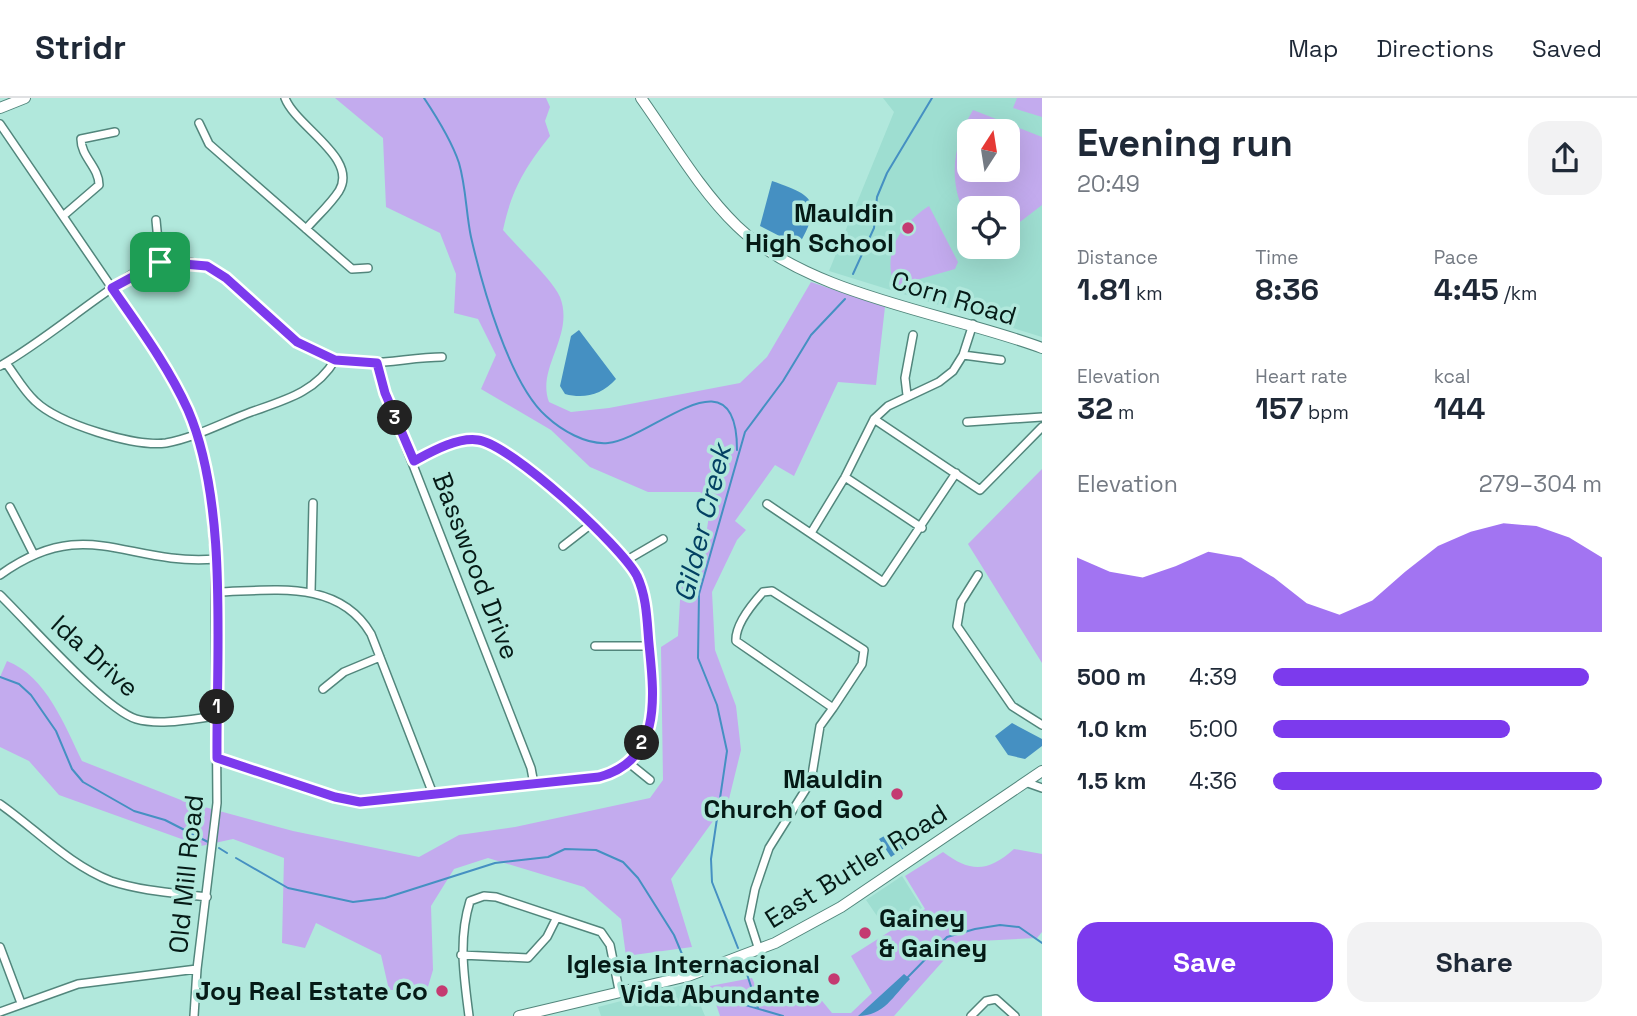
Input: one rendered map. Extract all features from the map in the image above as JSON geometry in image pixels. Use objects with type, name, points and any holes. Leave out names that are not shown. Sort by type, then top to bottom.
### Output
[{"type":"main road","points":[[0,108],[25,98]]},
{"type":"main road","name":"Corn Road","points":[[640,98],[716,202],[737,226],[764,246],[824,279],[1042,348]]},
{"type":"main road","name":"East Butler Road","points":[[519,1016],[619,990],[688,976],[759,950],[841,906],[1042,771]]},
{"type":"street","points":[[285,98],[291,112],[330,149],[341,166],[339,191],[306,229]]},
{"type":"street","points":[[199,123],[209,144],[352,269],[368,268]]},
{"type":"street","name":"Old Mill Road","points":[[0,124],[176,386],[196,433],[210,488],[216,592],[215,837],[197,970],[194,1016]]},
{"type":"street","points":[[63,216],[93,194],[99,185],[99,175],[81,145],[81,139],[115,132]]},
{"type":"street","points":[[156,220],[160,262]]},
{"type":"street","points":[[335,360],[325,377],[312,387],[171,442],[146,443],[62,418],[36,402],[3,364],[112,288],[160,262],[190,262],[218,272],[291,337],[335,360],[377,363],[442,357]]},
{"type":"street","points":[[811,533],[845,477],[874,419],[888,406],[939,382],[953,371],[963,355],[973,324]]},
{"type":"street","points":[[907,396],[905,378],[913,335]]},
{"type":"street","points":[[963,355],[1001,360]]},
{"type":"street","name":"Basswood Drive","points":[[377,363],[385,393],[414,461],[531,768],[534,784]]},
{"type":"street","points":[[967,422],[1042,417]]},
{"type":"street","points":[[874,419],[980,490],[1042,427]]},
{"type":"street","points":[[217,758],[350,801],[599,777],[629,763],[645,736],[653,711],[654,687],[643,592],[627,560],[523,465],[482,440],[461,441],[414,461]]},
{"type":"street","points":[[767,504],[883,582],[956,474]]},
{"type":"street","points":[[845,477],[922,528]]},
{"type":"street","points":[[311,592],[313,503]]},
{"type":"street","points":[[10,507],[33,553]]},
{"type":"street","points":[[563,546],[590,525]]},
{"type":"street","points":[[627,560],[663,540]]},
{"type":"street","points":[[0,575],[33,553],[90,543],[113,545],[172,561],[215,559]]},
{"type":"street","points":[[978,575],[961,602],[957,626],[1012,706],[1042,725]]},
{"type":"street","points":[[216,592],[311,592],[334,598],[358,615],[371,634],[433,794]]},
{"type":"street","points":[[759,950],[748,919],[769,848],[811,781],[820,726],[833,708],[862,664],[864,650],[775,593],[763,592],[736,634],[738,645],[833,708]]},
{"type":"street","name":"Ida Drive","points":[[0,595],[93,687],[127,715],[150,721],[217,716]]},
{"type":"street","points":[[596,646],[649,646]]},
{"type":"street","points":[[323,689],[344,671],[380,657]]},
{"type":"street","points":[[629,763],[650,780]]},
{"type":"street","points":[[1026,782],[1042,788]]},
{"type":"street","points":[[0,804],[49,842],[102,877],[139,888],[207,897]]},
{"type":"street","points":[[469,1016],[461,955],[468,908],[470,901],[476,898],[496,897],[601,932],[610,946],[619,990]]},
{"type":"street","points":[[461,955],[528,958],[543,943],[556,919]]},
{"type":"street","points":[[0,947],[20,1003]]},
{"type":"street","points":[[0,1012],[20,1003],[98,979],[197,970]]},
{"type":"street","points":[[971,1016],[986,1002],[996,999],[1015,1016]]},
{"type":"shaded area","points":[[335,98],[546,98],[550,107],[545,121],[550,136],[520,180],[503,230],[560,297],[563,325],[547,377],[546,389],[549,402],[571,412],[609,408],[740,383],[767,357],[811,282],[885,307],[876,385],[838,382],[794,476],[775,465],[735,521],[746,530],[737,540],[712,592],[715,650],[736,706],[741,750],[729,799],[671,879],[692,947],[626,956],[621,919],[584,887],[488,858],[454,869],[431,906],[433,970],[427,990],[389,990],[381,955],[316,923],[305,948],[282,943],[284,858],[233,839],[201,846],[59,795],[29,761],[0,747],[0,677],[7,661],[33,678],[53,703],[82,761],[186,802],[293,831],[419,857],[459,835],[515,827],[650,798],[663,780],[661,647],[678,636],[681,583],[703,557],[711,501],[700,492],[648,492],[590,467],[551,430],[481,389],[496,355],[478,319],[454,313],[456,274],[440,233],[386,207],[383,138]]},
{"type":"shaded area","name":"Mauldin High School","points":[[883,98],[1042,98],[1042,337],[829,271],[894,112]]},
{"type":"shaded area","points":[[1017,98],[1042,98],[1042,117],[1013,108]]},
{"type":"shaded area","points":[[973,110],[996,119],[968,119]]},
{"type":"shaded area","points":[[1020,128],[1042,137],[1042,205],[1020,222],[1020,196],[958,196],[955,165],[957,151],[957,182],[1020,182]]},
{"type":"shaded area","points":[[929,206],[958,262],[955,269],[895,286],[890,262],[896,240],[910,221]]},
{"type":"shaded area","points":[[1042,469],[1042,663],[968,544]]},
{"type":"shaded area","points":[[1014,849],[1042,854],[1042,932],[1037,938],[960,942],[894,1016],[720,1016],[710,986],[752,978],[763,1003],[818,996],[832,1013],[851,1013],[872,993],[851,956],[925,909],[905,876],[943,852],[962,864],[979,867],[996,862]]},
{"type":"shaded area","points":[[902,876],[922,908],[886,929],[866,900]]},
{"type":"shaded area","points":[[691,983],[705,1016],[601,1016],[598,1007]]},
{"type":"water","points":[[772,181],[804,195],[812,207],[812,216],[801,241],[793,243],[760,226]]},
{"type":"water","points":[[579,330],[616,379],[605,389],[586,396],[565,394],[560,386],[571,336]]},
{"type":"water","points":[[1012,723],[1042,739],[1042,746],[1025,759],[1008,755],[995,736]]},
{"type":"water","points":[[897,831],[907,846],[891,857],[879,839]]},
{"type":"water","points":[[904,974],[910,979],[887,1004],[875,1013],[858,1016]]},
{"type":"waterway","points":[[424,98],[439,121],[459,163],[471,237],[499,332],[520,381],[546,416],[574,436],[591,442],[608,443],[626,438],[689,406],[708,402],[723,405],[733,420],[737,450]]},
{"type":"waterway","name":"Gilder Creek","points":[[853,274],[874,228],[877,197],[887,173],[932,98]]},
{"type":"waterway","name":"Gilder Creek","points":[[738,948],[712,882],[711,859],[727,751],[717,705],[698,658],[699,594],[745,432],[783,381],[811,335],[845,299]]},
{"type":"waterway","points":[[0,677],[19,684],[31,695],[56,731],[72,769],[83,782],[134,811],[165,820],[208,842]]},
{"type":"waterway","points":[[219,848],[227,853]]},
{"type":"waterway","points":[[236,858],[288,888],[353,902],[385,898],[495,863],[548,857],[565,849],[596,850],[623,862],[638,878],[674,935],[687,966]]},
{"type":"waterway","name":"Gilder Creek","points":[[907,978],[947,937],[975,929],[1000,925],[1019,927],[1042,943]]},
{"type":"waterway","name":"Gilder Creek","points":[[745,968],[758,1008]]},
{"type":"waterway","points":[[696,987],[708,994],[783,1016]]},
{"type":"place","name":"Mauldin High School","points":[[908,228]]},
{"type":"place","name":"Mauldin Church of God","points":[[897,794]]},
{"type":"place","name":"Gainey & Gainey","points":[[865,933]]},
{"type":"place","name":"Iglesia Internacional Vida Abundante","points":[[834,979]]},
{"type":"place","name":"Joy Real Estate Co","points":[[442,991]]},
{"type":"route","points":[[160,262],[190,262],[207,266],[226,278],[297,342],[335,360],[377,363],[385,393],[414,461],[461,441],[482,440],[523,465],[616,548],[627,560],[643,592],[655,698],[650,724],[629,763],[599,777],[360,802],[335,797],[217,758],[215,559],[210,488],[204,457],[176,386],[112,288],[160,262]]}]
